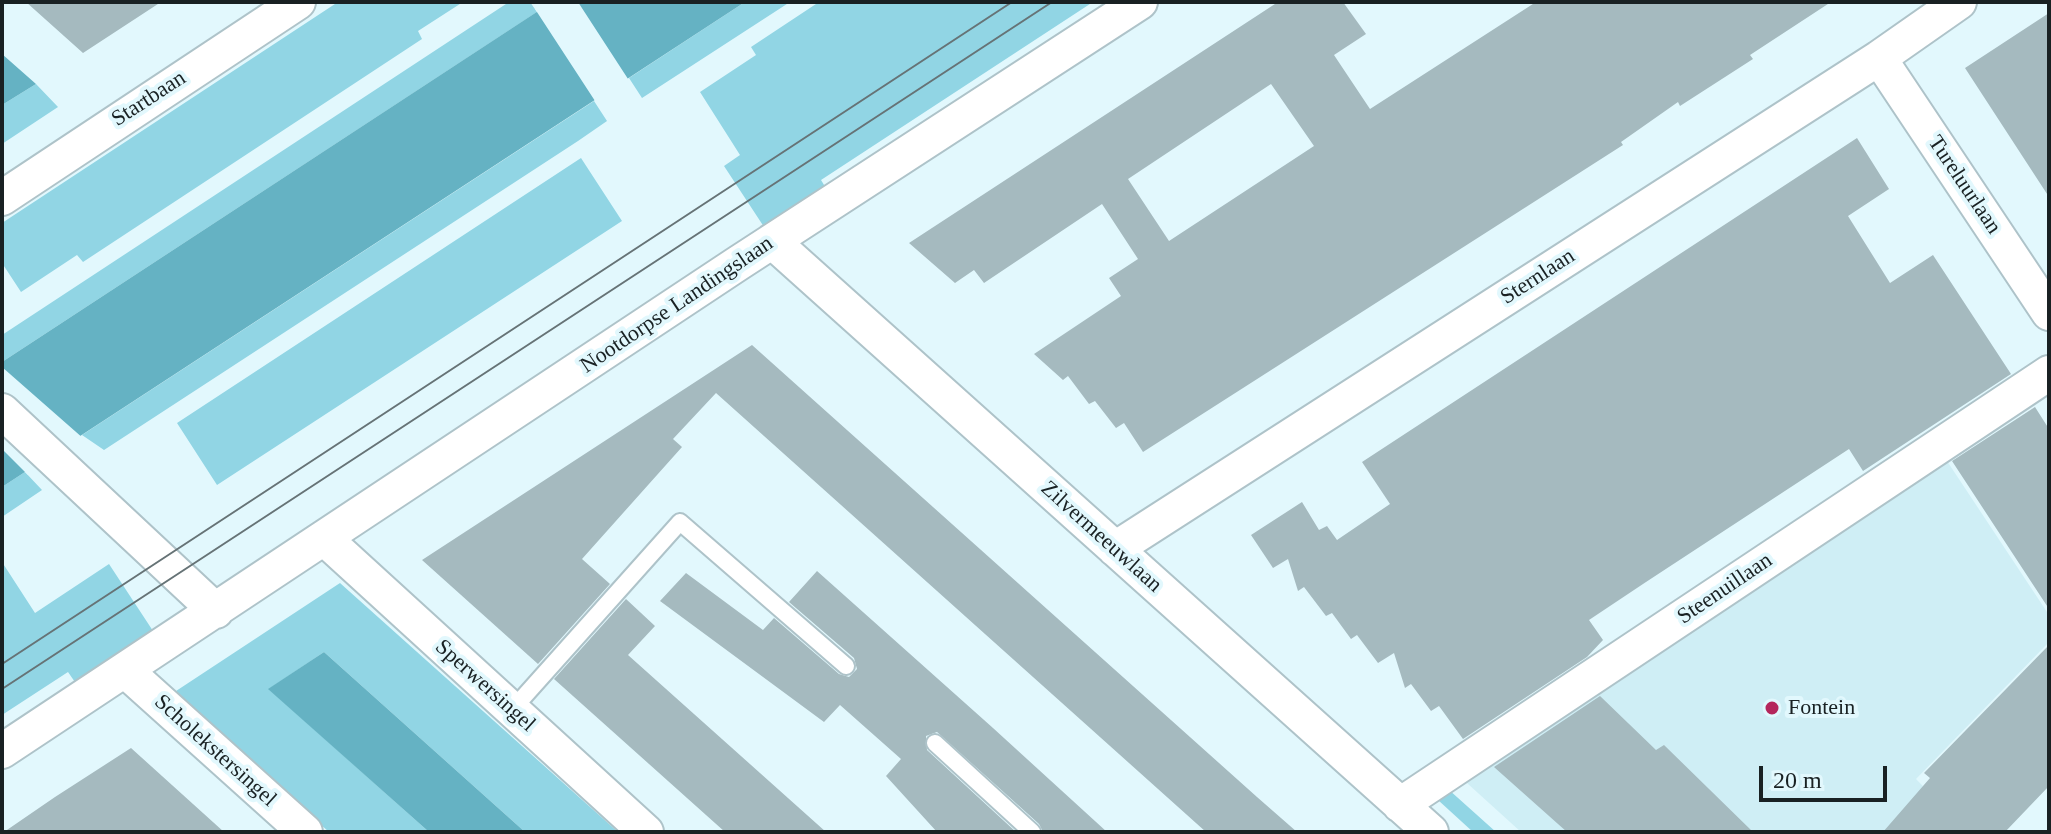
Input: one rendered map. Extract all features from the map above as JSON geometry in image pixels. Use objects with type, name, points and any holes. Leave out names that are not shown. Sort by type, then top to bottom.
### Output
[{"type":"street","name":"Startbaan","points":[[2,198],[298,2]]},
{"type":"street","name":"Nootdorpse Landingslaan","points":[[2,751],[772,241],[1140,2]]},
{"type":"street","name":"Sternlaan","points":[[1115,549],[1879,58],[1959,2]]},
{"type":"street","name":"Tureluurlaan","points":[[1879,58],[2049,313]]},
{"type":"street","name":"Zilvermeeuwlaan","points":[[772,241],[1431,832]]},
{"type":"street","name":"Steenuillaan","points":[[1400,805],[2049,373]]},
{"type":"street","points":[[2,411],[216,611]]},
{"type":"street","name":"Sperwersingel","points":[[325,539],[646,832]]},
{"type":"street","name":"Scholekstersingel","points":[[126,671],[305,832]]},
{"type":"lane","points":[[511,711],[680,522],[846,666]]},
{"type":"lane","points":[[935,743],[1032,832]]},
{"type":"shaded area","points":[[338,2],[463,2],[418,31],[422,39],[83,262],[77,255],[21,292],[2,263],[2,223]]},
{"type":"shaded area","points":[[509,2],[530,2],[537,12],[2,362],[2,335]]},
{"type":"shaded area","points":[[552,2],[745,2],[2,487],[2,362]]},
{"type":"shaded area","points":[[745,2],[790,2],[642,98],[629,78]]},
{"type":"shaded area","points":[[819,2],[1093,2],[821,180],[829,193],[768,233],[724,166],[740,155],[700,92],[756,55],[751,47]]},
{"type":"shaded area","points":[[2,54],[36,84],[2,105]]},
{"type":"shaded area","points":[[36,84],[58,107],[2,144],[2,105]]},
{"type":"shaded area","points":[[594,101],[607,121],[578,141],[104,450],[82,435]]},
{"type":"shaded area","points":[[581,158],[622,221],[217,485],[177,423]]},
{"type":"shaded area","name":"Fontein","points":[[1945,458],[2049,615],[2049,642],[1916,779],[1968,832],[1521,832],[1457,774]]},
{"type":"shaded area","points":[[25,472],[42,490],[2,517],[2,487]]},
{"type":"shaded area","points":[[2,562],[35,613],[109,564],[155,634],[77,685],[68,672],[2,715]]},
{"type":"shaded area","points":[[340,583],[618,832],[525,832],[324,652],[269,689],[429,832],[329,832],[173,693]]},
{"type":"shaded area","points":[[324,652],[525,832],[429,832],[268,689]]},
{"type":"shaded area","points":[[1448,789],[1496,832],[1473,832],[1438,800]]},
{"type":"pier","points":[[544,2],[578,2],[630,82],[597,104],[535,9]]},
{"type":"pier","points":[[2,367],[84,439],[28,475],[2,449]]},
{"type":"building","points":[[26,2],[161,2],[83,53]]},
{"type":"building","points":[[1278,2],[1343,2],[1366,34],[1334,55],[1370,109],[1536,2],[1831,2],[1750,55],[1753,59],[1680,106],[1678,102],[1621,142],[1623,145],[1143,452],[1124,423],[1116,428],[1095,401],[1089,404],[1068,376],[1063,380],[1034,354],[1121,296],[1109,278],[1138,259],[1102,204],[984,283],[974,270],[955,283],[909,243]],"holes":[[[1271,84],[1314,146],[1169,241],[1128,179]]]},
{"type":"building","points":[[2049,13],[2049,197],[1965,68]]},
{"type":"building","points":[[1857,138],[1889,189],[1848,216],[1890,283],[1933,255],[2011,374],[1863,471],[1849,449],[1646,582],[1589,620],[1603,640],[1587,657],[1463,739],[1439,706],[1431,711],[1411,684],[1405,688],[1394,653],[1378,663],[1357,635],[1351,639],[1332,613],[1326,616],[1304,587],[1298,591],[1288,559],[1273,568],[1251,535],[1302,502],[1319,530],[1327,526],[1337,540],[1390,504],[1362,462]]},
{"type":"building","points":[[752,345],[1297,832],[1206,832],[716,393],[673,439],[682,447],[582,559],[610,584],[538,664],[422,560]]},
{"type":"building","points":[[2035,407],[2049,429],[2049,609],[1952,461]]},
{"type":"building","points":[[817,571],[1107,832],[1043,832],[1039,824],[937,732],[926,736],[927,750],[1016,832],[937,832],[886,776],[901,759],[840,705],[824,722],[660,601],[686,573],[763,630],[774,618],[839,674],[849,677],[857,669],[854,658],[789,602]]},
{"type":"building","points":[[626,599],[655,626],[628,655],[826,832],[725,832],[554,679]]},
{"type":"building","points":[[2049,645],[2049,786],[2005,832],[1883,832],[1930,778],[1924,773]]},
{"type":"building","points":[[1600,696],[1656,750],[1664,745],[1753,832],[1567,832],[1494,767]]},
{"type":"building","points":[[131,748],[224,832],[4,832],[55,797]]},
{"type":"tram line","points":[[2,664],[1012,2]]},
{"type":"tram line","points":[[2,689],[1052,2]]},
{"type":"place","name":"Fontein","points":[[1772,708]]}]
